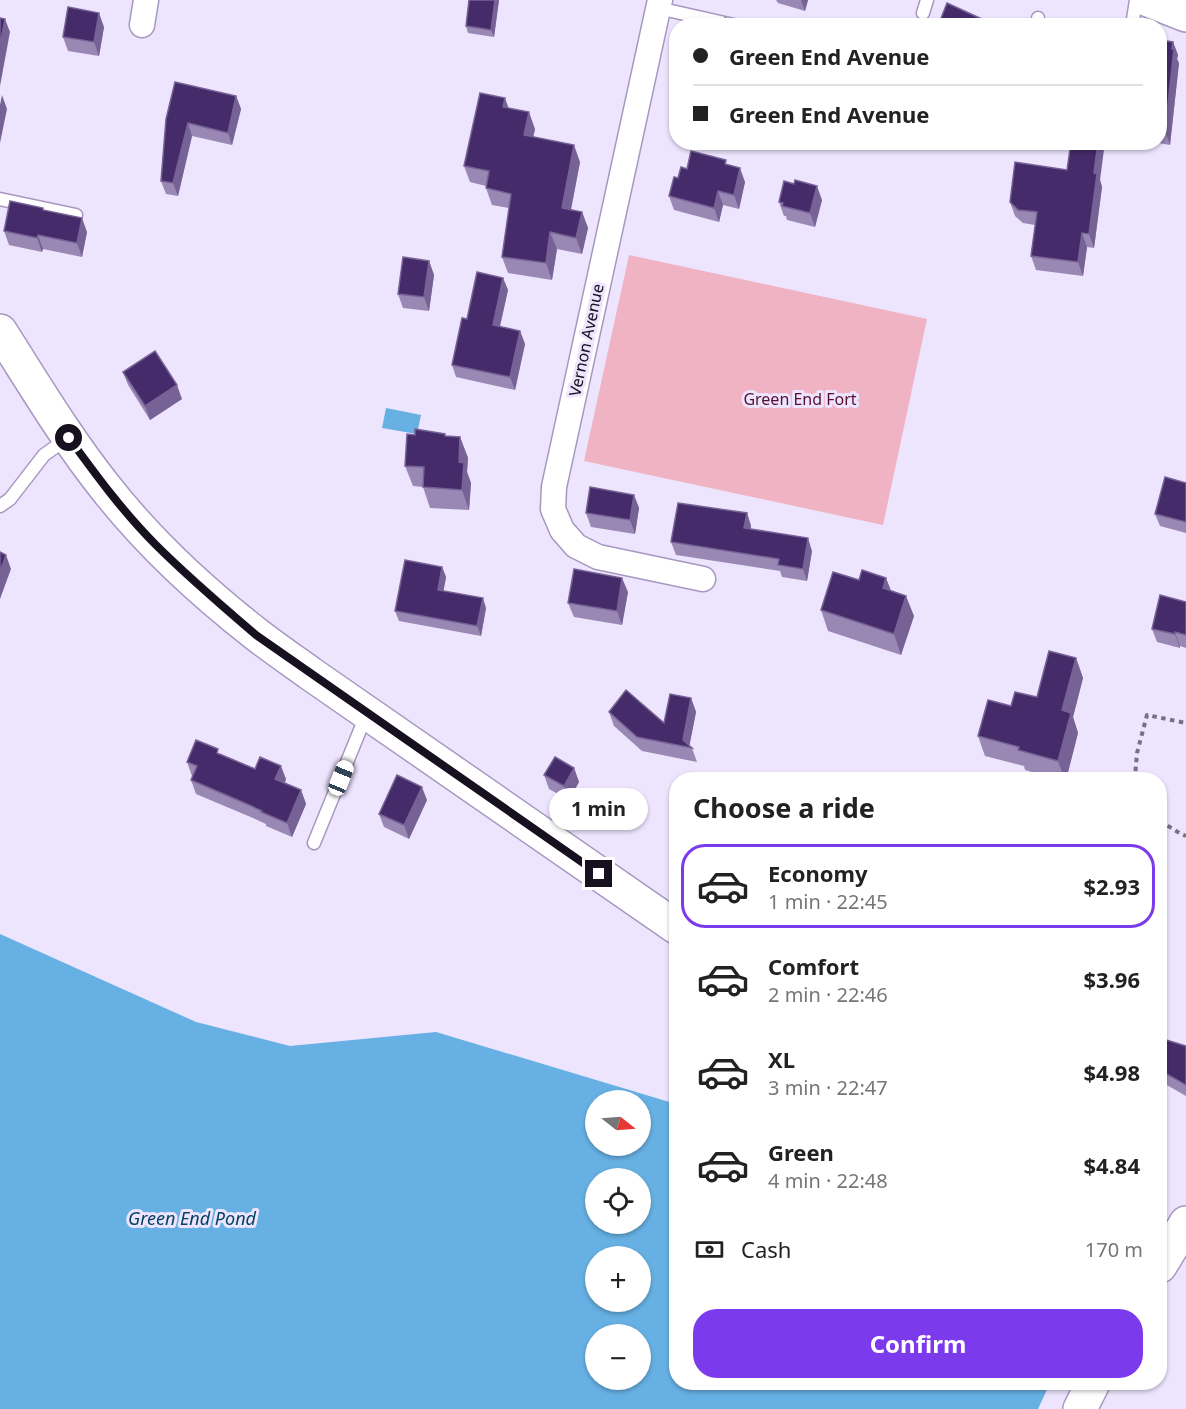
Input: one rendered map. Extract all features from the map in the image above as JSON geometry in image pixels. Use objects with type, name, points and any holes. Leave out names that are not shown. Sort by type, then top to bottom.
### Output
[{"type":"street","points":[[142,25],[146,0]]},
{"type":"street","points":[[1148,0],[1186,15]]},
{"type":"street","name":"Vernon Avenue","points":[[659,4],[554,487],[553,509],[562,530],[576,546],[598,558],[703,579]]},
{"type":"street","points":[[0,331],[69,438],[105,488],[155,544],[207,593],[256,635],[669,922]]},
{"type":"street","points":[[1167,1220],[1186,1223],[1167,1254]]},
{"type":"street","points":[[1080,1409],[1090,1390]]},
{"type":"lane","points":[[922,13],[927,0]]},
{"type":"lane","points":[[1133,18],[1136,0]]},
{"type":"lane","points":[[659,4],[709,18]]},
{"type":"lane","points":[[0,200],[76,215]]},
{"type":"lane","points":[[3,505],[44,455],[69,438]]},
{"type":"lane","points":[[314,843],[368,712]]},
{"type":"path","points":[[1135,772],[1137,753],[1147,715],[1186,723]]},
{"type":"path","points":[[1167,825],[1186,836]]},
{"type":"green space","name":"Green End Fort","points":[[629,255],[927,319],[883,525],[584,461]]},
{"type":"water","points":[[386,408],[421,415],[417,434],[382,428]]},
{"type":"water","name":"Green End Pond","points":[[0,934],[196,1022],[290,1046],[436,1032],[629,1090],[585,1090],[585,1156],[651,1156],[651,1096],[669,1102],[669,1390],[1047,1390],[1038,1409],[0,1409]]},
{"type":"building","points":[[469,0],[495,0],[491,30],[466,26]]},
{"type":"building","points":[[947,3],[980,18],[941,18]]},
{"type":"building","points":[[68,7],[99,13],[94,42],[63,37]]},
{"type":"building","points":[[0,18],[5,19],[0,46]]},
{"type":"building","points":[[1167,41],[1173,42],[1172,49],[1174,49],[1167,113]]},
{"type":"building","points":[[175,82],[236,96],[228,133],[188,123],[173,183],[161,181],[166,119]]},
{"type":"building","points":[[480,93],[505,98],[503,107],[529,112],[524,135],[574,145],[562,208],[582,212],[576,238],[550,232],[546,263],[502,257],[511,194],[486,188],[489,171],[464,166]]},
{"type":"building","points":[[1070,150],[1097,150],[1094,173],[1097,174],[1089,234],[1082,233],[1078,262],[1031,256],[1037,212],[1018,210],[1010,202],[1015,162],[1067,170]]},
{"type":"building","points":[[691,151],[726,160],[725,164],[740,168],[734,195],[718,191],[714,208],[669,196],[674,177],[678,178],[681,167],[687,169]]},
{"type":"building","points":[[795,180],[817,186],[810,213],[782,206],[783,203],[779,202],[784,181],[794,184]]},
{"type":"building","points":[[10,201],[82,218],[77,243],[4,231]]},
{"type":"building","points":[[403,257],[429,261],[424,297],[398,294]]},
{"type":"building","points":[[477,272],[503,278],[493,325],[520,331],[510,377],[452,365],[462,318],[467,319]]},
{"type":"building","points":[[155,351],[177,385],[145,406],[123,372]]},
{"type":"building","points":[[415,429],[460,437],[459,462],[464,463],[462,490],[423,487],[424,467],[405,466],[407,434],[415,435]]},
{"type":"building","points":[[1165,477],[1186,483],[1186,522],[1155,514]]},
{"type":"building","points":[[590,487],[634,495],[630,520],[586,513]]},
{"type":"building","points":[[678,503],[747,513],[744,528],[808,538],[803,569],[778,565],[779,559],[671,542]]},
{"type":"building","points":[[0,552],[6,555],[0,572]]},
{"type":"building","points":[[405,560],[442,567],[438,590],[483,598],[477,626],[395,611]]},
{"type":"building","points":[[574,569],[622,578],[617,611],[568,603]]},
{"type":"building","points":[[862,570],[886,578],[883,588],[906,596],[894,634],[821,610],[833,572],[859,580]]},
{"type":"building","points":[[1160,595],[1186,602],[1186,635],[1152,629]]},
{"type":"building","points":[[1049,651],[1076,658],[1062,710],[1071,713],[1058,761],[978,736],[988,700],[1011,706],[1015,692],[1037,697]]},
{"type":"building","points":[[626,690],[664,723],[670,694],[691,698],[683,740],[692,748],[637,737],[609,712]]},
{"type":"building","points":[[196,740],[218,749],[217,753],[255,769],[260,757],[281,766],[275,779],[301,790],[287,823],[191,780],[197,766],[187,762]]},
{"type":"building","points":[[555,757],[574,768],[564,786],[544,775]]},
{"type":"building","points":[[397,775],[422,787],[404,825],[379,814]]},
{"type":"building","points":[[1167,1040],[1186,1046],[1186,1085],[1167,1074]]},
{"type":"route","points":[[69,438],[105,488],[155,544],[256,635],[599,874]]}]
